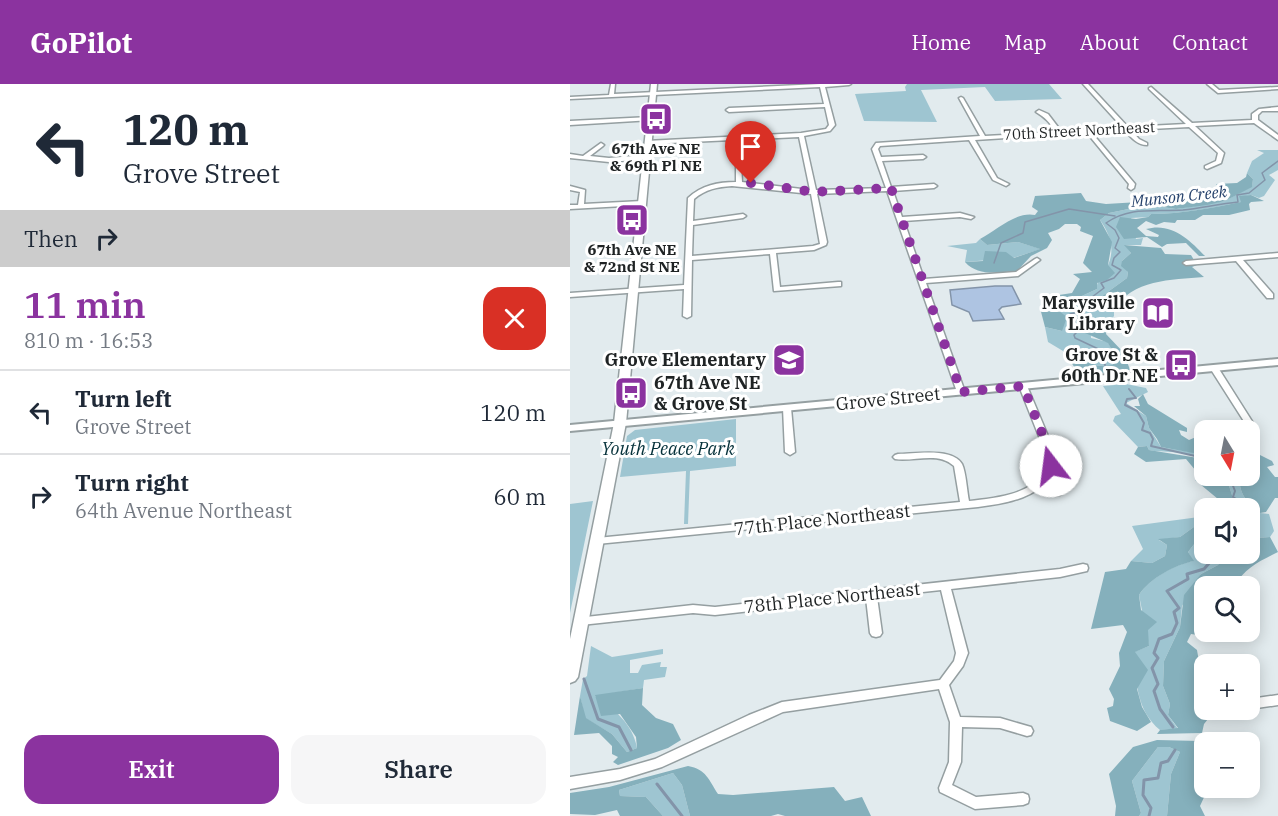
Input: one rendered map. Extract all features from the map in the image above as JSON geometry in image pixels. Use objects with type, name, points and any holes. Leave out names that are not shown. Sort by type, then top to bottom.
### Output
[{"type":"main road","points":[[570,677],[620,423],[654,89]]},
{"type":"street","points":[[611,96],[613,84]]},
{"type":"street","points":[[691,84],[691,92]]},
{"type":"street","points":[[570,98],[611,96],[654,89],[691,92],[849,84]]},
{"type":"street","points":[[1085,84],[1137,140],[1145,144]]},
{"type":"street","points":[[1209,84],[1218,92],[1278,88]]},
{"type":"street","points":[[648,142],[801,135],[821,132],[831,127],[822,85]]},
{"type":"street","points":[[1151,88],[1221,153],[1219,162],[1207,167]]},
{"type":"street","points":[[961,99],[983,137]]},
{"type":"street","points":[[729,110],[826,105]]},
{"type":"street","points":[[1278,109],[1255,114],[1255,121],[1278,138]]},
{"type":"street","points":[[1039,112],[1046,115],[1059,132]]},
{"type":"street","points":[[570,123],[650,119]]},
{"type":"street","name":"70th Street Northeast","points":[[879,159],[875,149],[878,144],[1255,121]]},
{"type":"street","points":[[1088,131],[1132,184],[1131,188]]},
{"type":"street","points":[[688,140],[689,132]]},
{"type":"street","points":[[690,258],[819,247],[824,242],[801,135]]},
{"type":"street","points":[[900,135],[903,142]]},
{"type":"street","points":[[971,138],[994,179],[1006,184]]},
{"type":"street","points":[[584,158],[601,145]]},
{"type":"street","points":[[570,156],[609,160],[647,157]]},
{"type":"street","points":[[923,157],[879,159],[961,392]]},
{"type":"street","points":[[738,163],[739,183]]},
{"type":"street","points":[[687,316],[690,198],[697,192],[739,183],[764,184],[814,192],[934,186]]},
{"type":"street","points":[[570,188],[583,191],[581,206]]},
{"type":"street","points":[[570,207],[642,203]]},
{"type":"street","points":[[901,219],[960,215],[971,217]]},
{"type":"street","points":[[690,223],[743,216]]},
{"type":"street","points":[[773,252],[777,289],[838,284]]},
{"type":"street","points":[[1186,263],[1278,255]]},
{"type":"street","points":[[1238,259],[1270,296]]},
{"type":"street","points":[[921,281],[1018,274],[1037,260]]},
{"type":"street","points":[[570,295],[688,287]]},
{"type":"street","name":"Grove Street","points":[[570,428],[1278,363]]},
{"type":"street","points":[[1214,368],[1247,420]]},
{"type":"street","points":[[1023,386],[1051,455],[1051,466],[1042,481],[1057,493]]},
{"type":"street","points":[[787,408],[790,452]]},
{"type":"street","points":[[898,457],[939,456],[954,461],[958,465],[965,505]]},
{"type":"street","name":"77th Place Northeast","points":[[597,541],[1011,499],[1027,492],[1042,481]]},
{"type":"street","name":"78th Place Northeast","points":[[581,621],[871,594],[1083,568]]},
{"type":"street","points":[[570,783],[631,772],[667,760],[782,707],[943,684],[959,663],[962,653],[945,586]]},
{"type":"street","points":[[871,594],[876,633]]},
{"type":"street","points":[[943,684],[956,722],[955,762],[945,788],[975,803],[1023,799]]},
{"type":"street","points":[[1260,703],[1278,700]]},
{"type":"street","points":[[956,722],[1000,723],[1027,731]]},
{"type":"green space","points":[[907,84],[1049,84],[1062,99],[995,101],[985,87],[921,90],[937,122],[864,121],[855,94],[906,91]]},
{"type":"green space","points":[[1257,150],[1278,150],[1278,170],[1269,175],[1275,180],[1264,196],[1259,198],[1251,195],[1240,197],[1242,202],[1131,218],[1136,239],[1143,238],[1141,245],[1125,245],[1131,253],[1122,261],[1128,272],[1127,278],[1098,299],[1094,311],[1114,310],[1114,316],[1108,324],[1090,321],[1091,338],[1108,342],[1113,352],[1113,365],[1095,366],[1083,349],[1063,351],[1048,342],[1045,327],[1062,331],[1059,311],[1071,301],[1097,289],[1099,280],[1110,261],[1111,242],[1100,220],[1109,213],[1148,205],[1176,209],[1225,201],[1252,186],[1253,179],[1247,173],[1252,161],[1264,153]]},
{"type":"green space","points":[[980,239],[987,245],[1018,242],[1041,249],[1013,258],[965,262],[967,250],[947,246],[976,243]]},
{"type":"green space","points":[[1126,384],[1146,388],[1148,392],[1126,403],[1146,416],[1149,428],[1161,447],[1194,452],[1194,456],[1149,450],[1147,446],[1138,447],[1113,421],[1115,416],[1121,414],[1103,386]]},
{"type":"green space","name":"Youth Peace Park","points":[[736,419],[736,466],[690,471],[688,524],[684,524],[686,471],[620,477],[627,436],[635,430]]},
{"type":"green space","points":[[1229,486],[1240,486],[1245,498],[1233,498]]},
{"type":"green space","points":[[593,501],[570,613],[570,504]]},
{"type":"green space","points":[[1260,513],[1269,514],[1274,531],[1270,537],[1260,538]]},
{"type":"green space","points":[[1194,518],[1194,527],[1180,537],[1159,540],[1167,545],[1165,556],[1152,563],[1131,561],[1143,549],[1132,526]]},
{"type":"green space","points":[[1194,544],[1194,564],[1219,564],[1200,576],[1194,576],[1194,586],[1182,606],[1180,627],[1164,661],[1163,686],[1170,704],[1168,715],[1178,729],[1160,730],[1146,713],[1137,684],[1134,652],[1149,646],[1139,595],[1149,583],[1163,573],[1193,561],[1188,552]]},
{"type":"green space","points":[[591,646],[612,657],[663,649],[663,654],[630,660],[630,673],[638,673],[642,665],[661,662],[660,667],[667,667],[665,677],[644,680],[643,688],[595,696],[627,724],[637,748],[627,752],[612,734],[585,718],[580,696],[583,679],[587,676]]},
{"type":"green space","points":[[1158,747],[1169,747],[1180,752],[1171,774],[1167,816],[1139,816],[1141,813],[1132,781]]},
{"type":"green space","points":[[673,773],[682,785],[690,816],[663,816],[646,797],[620,796],[619,790]]},
{"type":"shaded area","points":[[1247,173],[1253,179],[1252,187],[1225,201],[1176,209],[1148,205],[1109,213],[1100,220],[1112,242],[1108,265],[1115,273],[1107,280],[1097,283],[1097,289],[1071,301],[1059,311],[1067,317],[1062,331],[1045,327],[1040,308],[1053,304],[1059,295],[1072,293],[1080,279],[1073,274],[1092,272],[1083,263],[1093,236],[1080,231],[1081,227],[1077,224],[1065,224],[1048,233],[1052,240],[1047,248],[1031,256],[1017,271],[983,272],[970,267],[965,262],[983,261],[985,251],[1006,252],[1014,258],[1040,249],[1018,242],[987,245],[980,239],[1013,219],[1035,215],[1038,211],[1032,207],[1035,196],[1081,193],[1086,201],[1106,204],[1139,202],[1167,204],[1213,198],[1213,191],[1221,189],[1216,184],[1237,183],[1246,177]]},
{"type":"shaded area","points":[[1251,195],[1264,201],[1251,202],[1250,210],[1229,215],[1203,215],[1195,220],[1177,220],[1175,223],[1164,222],[1156,225],[1146,221],[1137,228],[1146,236],[1158,237],[1159,235],[1146,229],[1155,227],[1171,230],[1186,238],[1205,256],[1199,256],[1186,243],[1167,244],[1162,247],[1147,237],[1124,239],[1116,227],[1120,217],[1136,219],[1148,217],[1151,214],[1207,208],[1241,202],[1239,196]]},
{"type":"shaded area","points":[[1124,245],[1161,248],[1165,254],[1191,255],[1197,265],[1192,267],[1204,277],[1153,283],[1131,292],[1114,310],[1093,311],[1098,299],[1127,278],[1128,272],[1121,266],[1122,261],[1131,253]]},
{"type":"shaded area","points":[[1012,286],[1021,304],[1002,307],[999,310],[1004,319],[973,321],[969,312],[952,305],[950,290]]},
{"type":"shaded area","points":[[1090,321],[1108,324],[1106,334],[1124,353],[1130,370],[1080,375],[1063,351],[1083,349],[1094,358],[1095,366],[1113,365],[1113,352],[1108,343],[1085,333]]},
{"type":"shaded area","points":[[1143,394],[1148,404],[1187,428],[1187,432],[1179,430],[1181,435],[1189,440],[1194,438],[1194,453],[1161,447],[1149,428],[1146,416],[1134,406],[1140,406],[1138,399]]},
{"type":"shaded area","points":[[1147,446],[1149,450],[1194,457],[1194,469],[1186,459],[1146,462],[1134,454],[1138,447]]},
{"type":"shaded area","points":[[1260,455],[1272,461],[1274,465],[1267,467],[1275,477],[1278,477],[1278,498],[1275,498],[1266,512],[1260,513],[1260,498],[1245,498],[1240,486],[1260,486]]},
{"type":"shaded area","points":[[1202,486],[1229,486],[1233,498],[1217,498]]},
{"type":"shaded area","points":[[1194,527],[1194,544],[1188,552],[1194,561],[1164,573],[1139,595],[1141,610],[1157,622],[1148,630],[1149,646],[1135,652],[1148,670],[1137,689],[1142,707],[1151,722],[1137,731],[1110,721],[1107,708],[1113,706],[1114,699],[1109,689],[1120,666],[1119,653],[1127,632],[1123,625],[1091,629],[1105,572],[1126,569],[1131,561],[1152,563],[1165,556],[1167,545],[1158,539],[1180,537]]},
{"type":"shaded area","points":[[1270,537],[1278,552],[1260,561],[1260,538]]},
{"type":"shaded area","points":[[1256,564],[1243,576],[1199,576],[1218,565]]},
{"type":"shaded area","points":[[1194,583],[1194,634],[1191,634],[1187,642],[1197,650],[1198,654],[1194,654],[1194,720],[1207,720],[1202,732],[1157,734],[1160,730],[1178,728],[1168,715],[1170,704],[1163,686],[1164,661],[1180,627],[1184,595]]},
{"type":"shaded area","points":[[643,688],[642,705],[656,718],[673,724],[681,740],[668,748],[618,765],[613,762],[618,757],[612,754],[612,746],[599,733],[574,735],[580,696],[586,718],[612,734],[627,752],[637,748],[636,737],[620,714],[601,716],[595,695]]},
{"type":"shaded area","points":[[1157,740],[1194,741],[1194,798],[1204,798],[1200,806],[1205,816],[1167,816],[1171,774],[1180,752],[1169,747],[1158,747],[1132,781],[1141,813],[1139,816],[1115,816],[1116,806],[1109,774],[1133,747]]},
{"type":"shaded area","points":[[688,766],[703,772],[718,794],[733,795],[834,787],[845,801],[862,797],[871,816],[785,816],[778,814],[771,816],[690,816],[682,785],[673,773],[619,790],[620,796],[646,797],[663,816],[620,816],[617,810],[595,815],[570,814],[570,793],[609,787]]},
{"type":"waterway","name":"Munson Creek","points":[[1104,361],[1109,354],[1075,338],[1074,335],[1077,332],[1069,326],[1074,324],[1077,318],[1070,314],[1082,311],[1080,306],[1104,288],[1101,283],[1114,278],[1121,270],[1112,265],[1114,258],[1120,252],[1115,248],[1119,238],[1115,230],[1106,223],[1134,212],[1183,210],[1238,202],[1237,195],[1249,193],[1265,180],[1262,173],[1278,161]]},
{"type":"waterway","points":[[994,263],[1001,243],[1023,233],[1025,222],[1069,209],[1115,216]]},
{"type":"waterway","name":"Munson Creek","points":[[1104,361],[1105,365]]},
{"type":"waterway","name":"Munson Creek","points":[[1129,389],[1136,398],[1127,399],[1125,405],[1137,411],[1144,423],[1142,430],[1150,433],[1153,439],[1151,446],[1194,456]]},
{"type":"waterway","name":"Munson Creek","points":[[1233,486],[1235,498]]},
{"type":"waterway","name":"Munson Creek","points":[[1173,727],[1160,709],[1154,691],[1158,684],[1152,668],[1158,658],[1154,653],[1159,639],[1172,634],[1177,623],[1174,612],[1179,608],[1167,591],[1188,579],[1187,574],[1204,569],[1208,564]]},
{"type":"waterway","name":"Munson Creek","points":[[584,679],[598,719],[619,727],[631,750]]},
{"type":"waterway","name":"Munson Creek","points":[[1149,816],[1151,808],[1143,795],[1144,780],[1158,778],[1161,763],[1168,761],[1175,750]]},
{"type":"waterway","name":"Munson Creek","points":[[657,784],[682,816]]},
{"type":"place","name":"67th Ave NE & 69th Pl NE","points":[[656,119]]},
{"type":"place","name":"67th Ave NE & 72nd St NE","points":[[632,220]]},
{"type":"place","name":"Marysville Library","points":[[1158,313]]},
{"type":"place","name":"Grove Elementary","points":[[789,360]]},
{"type":"place","name":"Grove St & 60th Dr NE","points":[[1181,365]]},
{"type":"place","name":"67th Ave NE & Grove St","points":[[631,393]]},
{"type":"route","points":[[751,183],[814,192],[891,188],[921,281],[961,392],[1023,386],[1051,455],[1051,466]]}]
